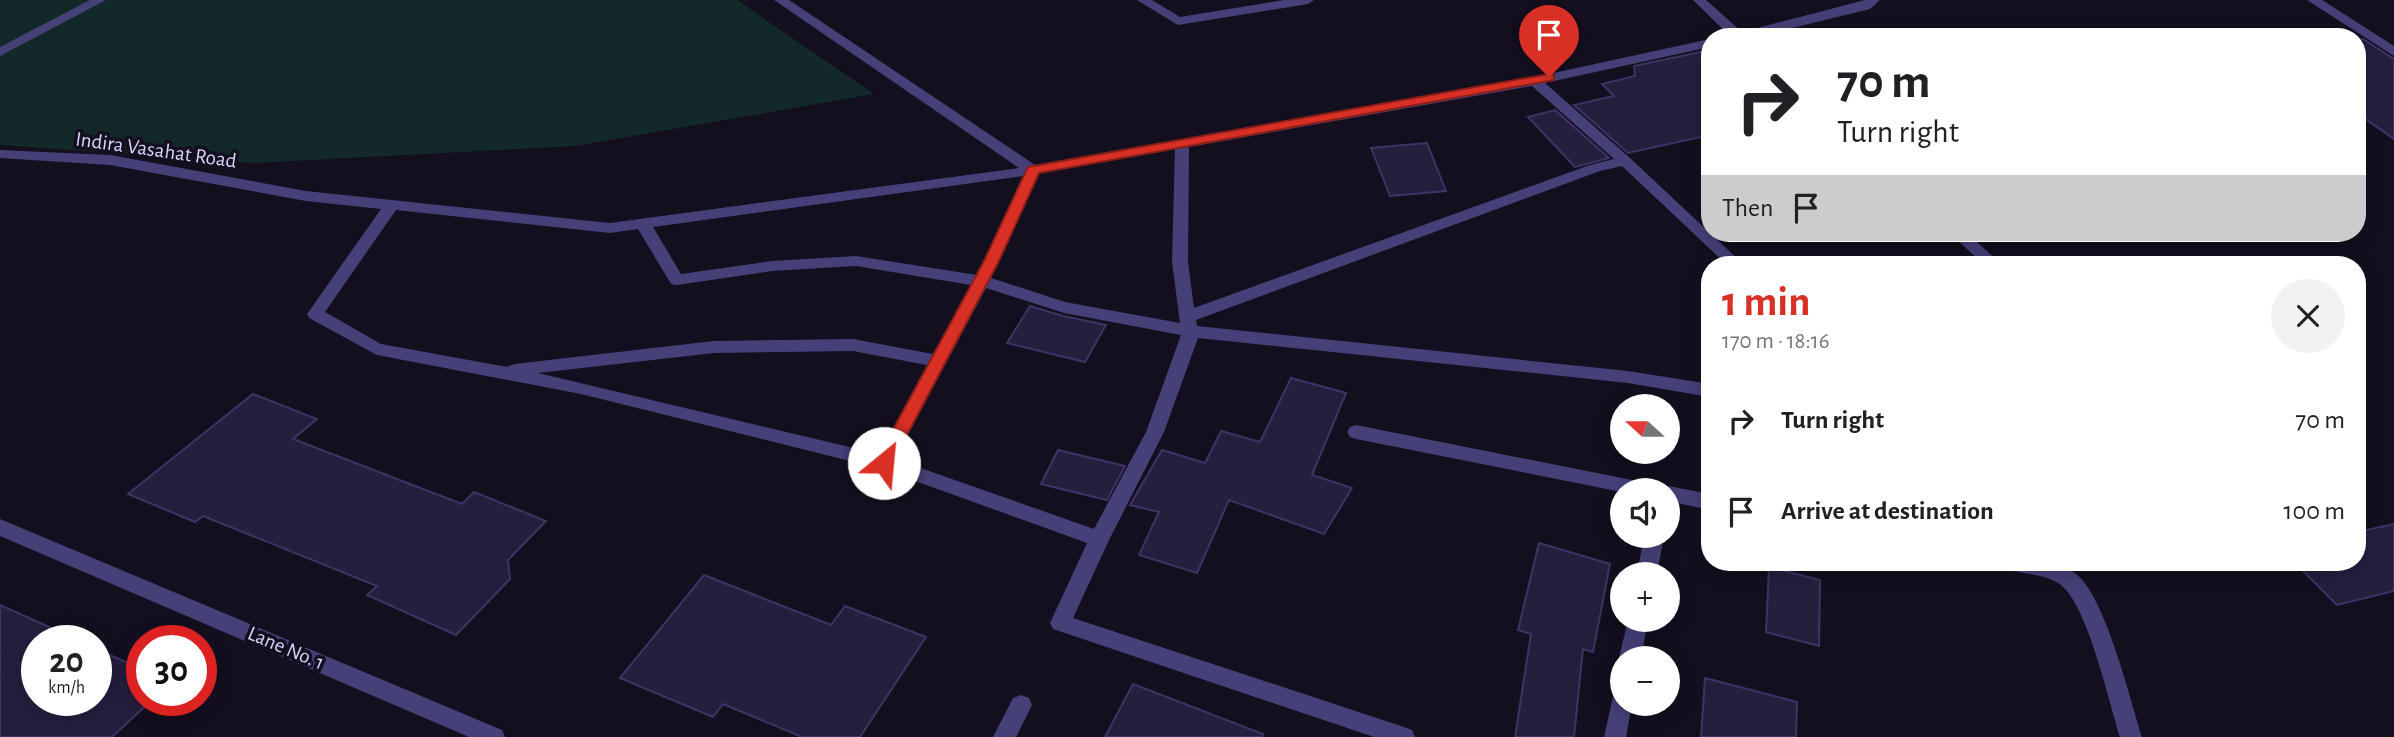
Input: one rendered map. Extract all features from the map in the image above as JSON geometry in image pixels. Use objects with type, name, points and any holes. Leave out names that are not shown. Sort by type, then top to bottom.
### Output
[{"type":"street","points":[[0,52],[100,0]]},
{"type":"street","points":[[780,0],[1033,170],[981,281],[884,463]]},
{"type":"street","points":[[1143,0],[1178,21],[1308,0]]},
{"type":"street","points":[[1699,0],[1729,28]]},
{"type":"street","points":[[1776,28],[1865,6],[1874,0]]},
{"type":"street","points":[[2313,0],[2357,28]]},
{"type":"street","points":[[2366,34],[2394,52]]},
{"type":"street","name":"Indira Vasahat Road","points":[[0,154],[110,160],[306,196],[610,228],[1033,170],[1535,81],[1701,45]]},
{"type":"street","points":[[1535,81],[1701,232]]},
{"type":"street","points":[[1182,144],[1180,262],[1190,337],[1155,432],[1098,539],[1060,623],[1404,737]]},
{"type":"street","points":[[1188,324],[1595,167],[1625,161]]},
{"type":"street","points":[[392,205],[315,314],[377,349],[582,388],[884,463],[1098,539]]},
{"type":"street","points":[[643,224],[677,280],[772,266],[856,261],[981,281],[1064,307],[1628,377],[1701,389]]},
{"type":"street","points":[[1712,242],[1726,256]]},
{"type":"street","points":[[1966,242],[1980,256]]},
{"type":"street","points":[[496,372],[714,346],[853,345],[938,361]]},
{"type":"street","points":[[1356,432],[1610,483]]},
{"type":"street","points":[[1680,496],[1701,500]]},
{"type":"street","name":"Lane No. 1","points":[[0,527],[494,737]]},
{"type":"street","points":[[2046,571],[2070,580],[2086,602],[2131,737]]},
{"type":"street","points":[[1004,737],[1021,705]]},
{"type":"street","points":[[1615,737],[1619,716]]},
{"type":"green space","points":[[0,0],[737,0],[874,94],[575,146],[253,163],[0,145]]},
{"type":"building","points":[[2366,41],[2394,59],[2394,139],[2366,119]]},
{"type":"building","points":[[1701,52],[1701,137],[1628,153],[1574,105],[1614,96],[1602,84],[1635,76],[1634,66]]},
{"type":"building","points":[[1555,110],[1609,158],[1575,167],[1528,117]]},
{"type":"building","points":[[1427,143],[1446,191],[1390,196],[1371,148]]},
{"type":"building","points":[[1030,306],[1106,325],[1085,362],[1007,343]]},
{"type":"building","points":[[1291,378],[1346,393],[1312,475],[1352,488],[1324,534],[1229,500],[1197,573],[1139,555],[1159,512],[1130,505],[1162,450],[1205,463],[1221,431],[1260,442]]},
{"type":"building","points":[[253,394],[317,419],[293,439],[462,504],[474,492],[546,521],[508,560],[510,579],[456,635],[367,595],[377,586],[203,516],[195,522],[128,494]]},
{"type":"building","points":[[1058,450],[1125,466],[1107,500],[1041,484]]},
{"type":"building","points":[[2394,524],[2394,591],[2337,605],[2303,571],[2366,571],[2366,530]]},
{"type":"building","points":[[1539,543],[1610,564],[1593,652],[1583,649],[1574,737],[1515,737],[1531,634],[1518,630]]},
{"type":"building","points":[[1769,571],[1785,571],[1820,580],[1819,646],[1766,632]]},
{"type":"building","points":[[704,575],[831,625],[845,606],[926,637],[860,737],[802,737],[723,704],[713,717],[620,678]]},
{"type":"building","points":[[0,605],[45,625],[21,625],[21,716],[112,716],[112,656],[126,662],[126,716],[135,716],[112,737],[0,737]]},
{"type":"building","points":[[1705,678],[1797,702],[1796,737],[1701,737]]},
{"type":"building","points":[[1133,684],[1263,734],[1262,737],[1105,737]]},
{"type":"route","points":[[884,463],[991,263],[1033,170],[1549,77]]}]
